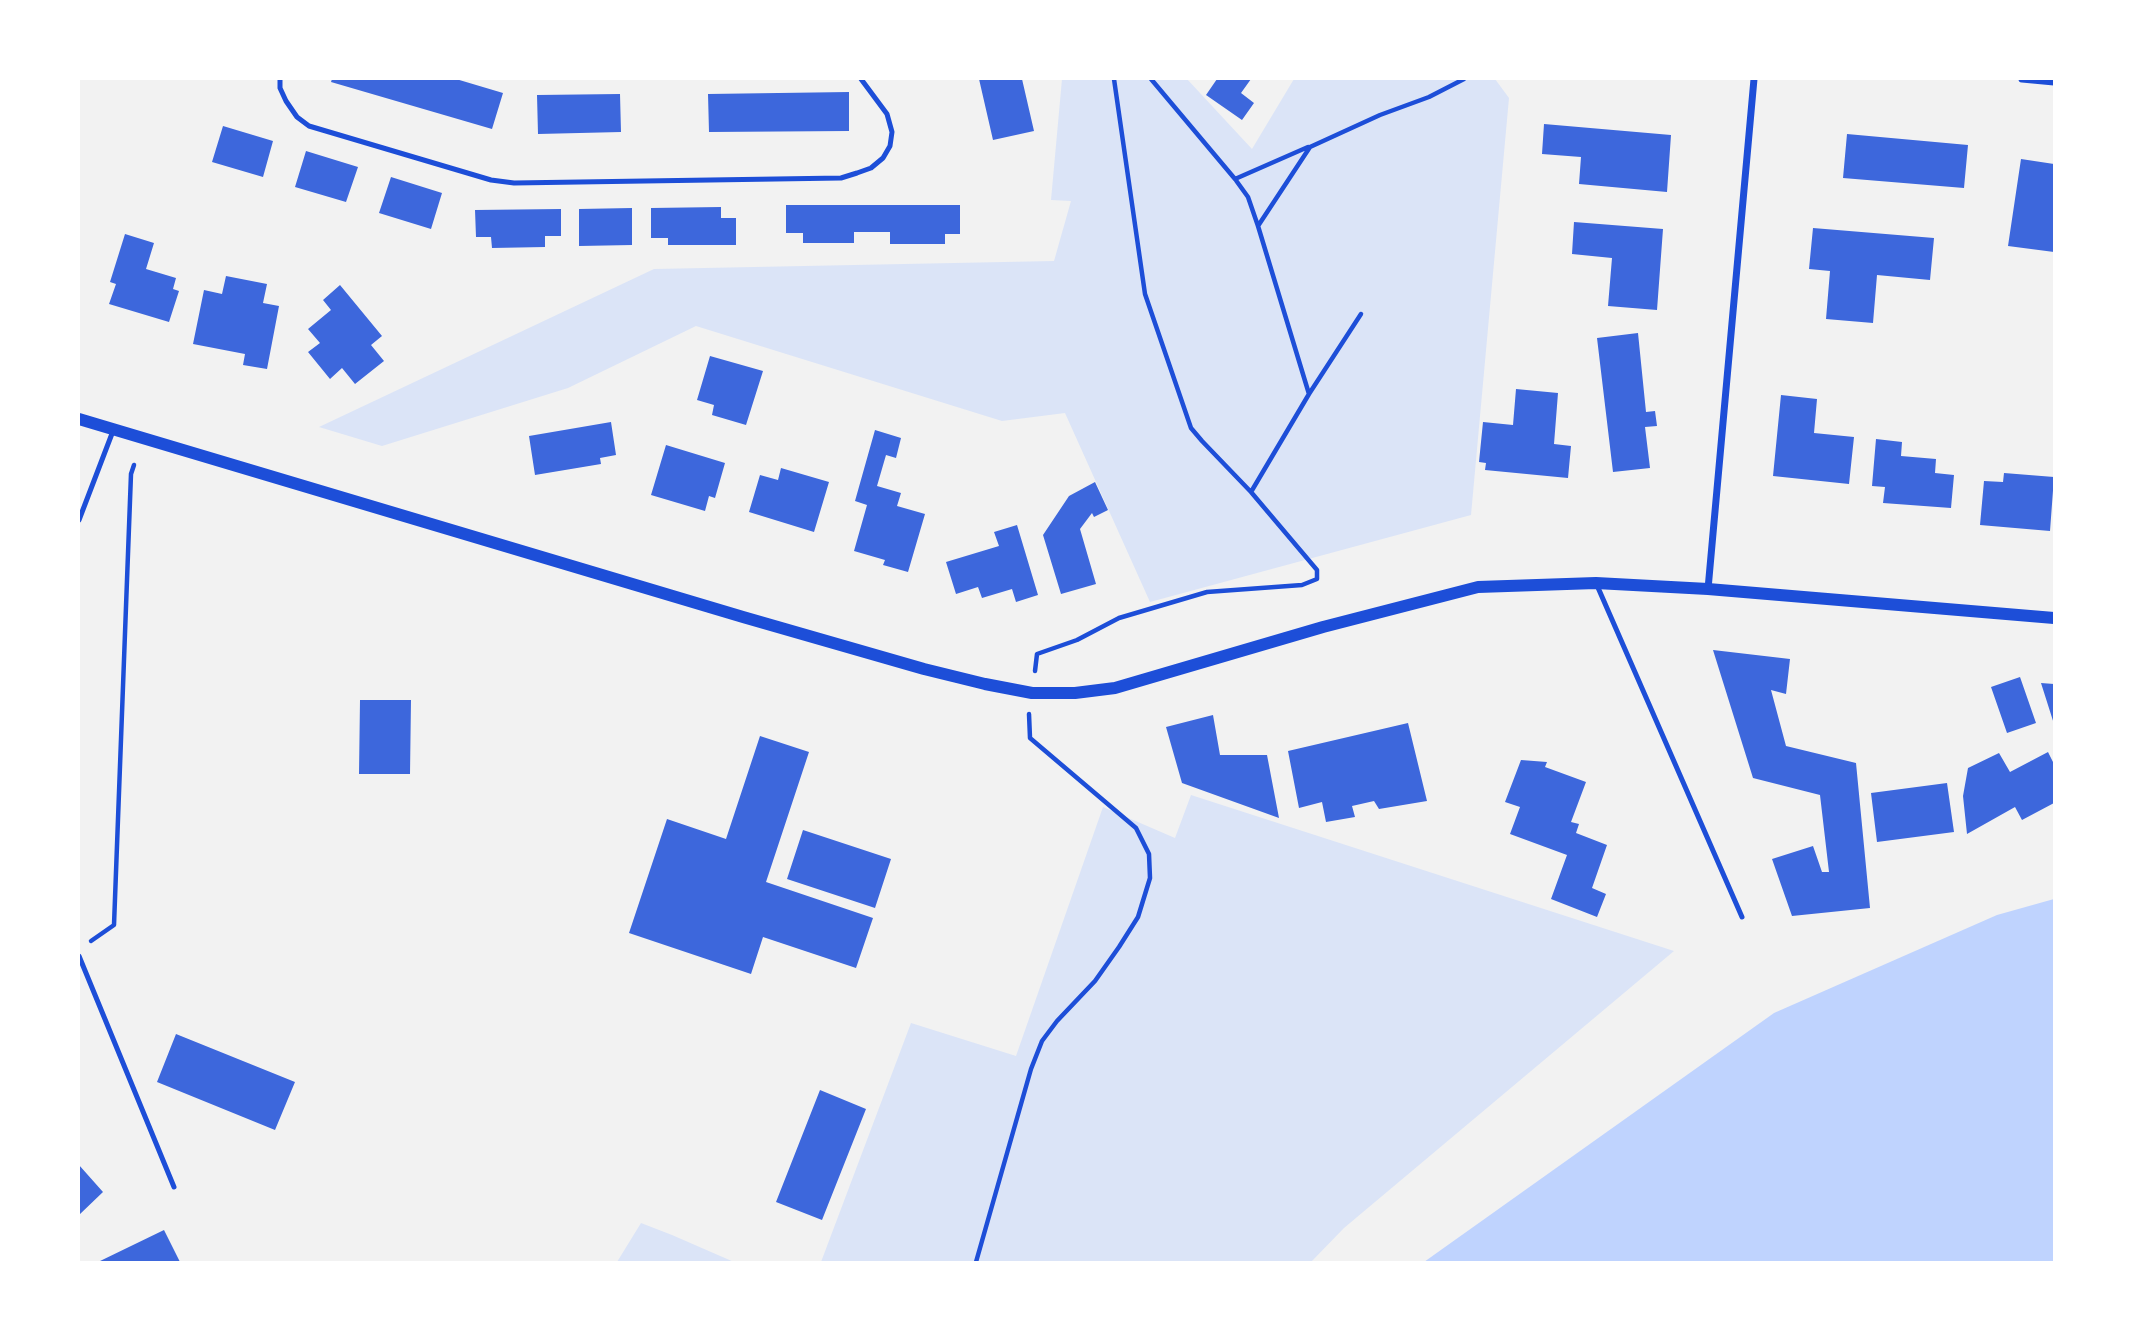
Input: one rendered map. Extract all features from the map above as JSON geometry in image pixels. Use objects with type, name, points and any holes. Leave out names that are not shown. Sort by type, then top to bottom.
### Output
[{"type":"street","points":[[1707,589],[1754,79]]},
{"type":"street","points":[[2022,79],[2054,82]]},
{"type":"street","points":[[79,419],[743,617],[985,684],[1032,693],[1075,693],[1115,688],[1323,626],[1478,587],[1596,583],[1707,589],[2054,618]]},
{"type":"lane","points":[[280,79],[280,88],[286,101],[297,117],[309,126],[491,180],[514,183],[841,178],[871,168],[883,158],[890,146],[892,132],[887,114],[861,79]]},
{"type":"lane","points":[[79,520],[114,429]]},
{"type":"lane","points":[[1596,583],[1742,917]]},
{"type":"lane","points":[[79,956],[174,1187]]},
{"type":"path","points":[[1036,666],[1037,654],[1077,640],[1119,618],[1207,592],[1302,584],[1317,579],[1317,570],[1251,492],[1191,428],[1145,294],[1114,79]]},
{"type":"path","points":[[1151,79],[1248,197],[1309,394]]},
{"type":"path","points":[[1235,178],[1380,115],[1429,97],[1464,79]]},
{"type":"path","points":[[1258,226],[1310,147]]},
{"type":"path","points":[[1251,492],[1309,394],[1361,314]]},
{"type":"path","points":[[88,943],[114,925],[131,474],[135,466]]},
{"type":"path","points":[[976,1262],[1031,1069],[1042,1041],[1095,981],[1119,947],[1138,917],[1150,878],[1149,854],[1136,828],[1030,738],[1028,720]]},
{"type":"shaded area","points":[[1062,79],[1187,79],[1252,149],[1294,79],[1495,79],[1509,98],[1471,515],[1150,602],[1065,413],[1002,421],[696,326],[568,388],[382,446],[319,427],[654,269],[1054,261],[1071,201],[1051,200]]},
{"type":"shaded area","points":[[1191,795],[1674,951],[1344,1228],[1311,1262],[821,1262],[911,1023],[1016,1056],[1103,807],[1175,838]]},
{"type":"shaded area","points":[[641,1223],[672,1235],[734,1262],[617,1262]]},
{"type":"water","points":[[2054,899],[2054,1262],[1424,1262],[1774,1013],[1997,915]]},
{"type":"building","points":[[332,79],[456,79],[503,93],[492,129],[331,82]]},
{"type":"building","points":[[979,79],[1022,79],[1034,131],[993,140]]},
{"type":"building","points":[[1217,79],[1251,79],[1241,93],[1254,103],[1242,120],[1206,95]]},
{"type":"building","points":[[849,92],[849,131],[709,132],[708,94]]},
{"type":"building","points":[[620,94],[621,132],[538,134],[537,95]]},
{"type":"building","points":[[1544,124],[1671,135],[1667,192],[1579,184],[1581,157],[1542,154]]},
{"type":"building","points":[[223,126],[273,141],[263,177],[212,162]]},
{"type":"building","points":[[1847,134],[1968,145],[1964,188],[1843,178]]},
{"type":"building","points":[[306,151],[358,167],[346,202],[295,187]]},
{"type":"building","points":[[2021,159],[2054,164],[2054,252],[2008,246]]},
{"type":"building","points":[[391,177],[442,193],[431,229],[379,213]]},
{"type":"building","points":[[786,205],[960,205],[960,234],[945,234],[945,244],[890,244],[890,232],[854,232],[854,243],[803,243],[803,233],[786,233]]},
{"type":"building","points":[[721,207],[721,218],[736,218],[736,245],[668,245],[668,238],[651,238],[651,208]]},
{"type":"building","points":[[632,208],[632,245],[579,246],[579,209]]},
{"type":"building","points":[[561,209],[561,236],[545,236],[545,247],[492,248],[491,237],[476,237],[475,210]]},
{"type":"building","points":[[1574,222],[1663,229],[1657,310],[1608,306],[1612,258],[1572,254]]},
{"type":"building","points":[[1813,228],[1934,238],[1930,280],[1877,275],[1873,323],[1826,319],[1830,271],[1809,269]]},
{"type":"building","points":[[125,234],[154,243],[146,269],[176,278],[173,289],[179,291],[169,322],[109,304],[116,284],[110,282]]},
{"type":"building","points":[[226,276],[267,284],[263,303],[279,306],[267,369],[243,365],[245,354],[193,344],[204,290],[222,294]]},
{"type":"building","points":[[340,285],[382,336],[371,345],[384,361],[355,384],[342,368],[330,379],[308,352],[320,343],[308,329],[331,310],[323,300]]},
{"type":"building","points":[[1638,333],[1646,412],[1655,411],[1657,426],[1645,427],[1650,468],[1613,472],[1597,338]]},
{"type":"building","points":[[710,356],[763,371],[746,425],[712,415],[714,405],[697,400]]},
{"type":"building","points":[[1516,389],[1558,393],[1554,444],[1571,446],[1568,478],[1485,470],[1486,463],[1479,462],[1483,422],[1513,425]]},
{"type":"building","points":[[1781,395],[1817,399],[1814,433],[1854,437],[1849,484],[1773,476]]},
{"type":"building","points":[[611,422],[616,455],[600,458],[601,464],[535,475],[529,436]]},
{"type":"building","points":[[875,430],[901,438],[896,458],[886,455],[877,486],[901,493],[897,506],[925,514],[908,572],[883,565],[885,560],[854,551],[867,505],[855,501]]},
{"type":"building","points":[[1876,439],[1902,442],[1901,456],[1936,459],[1935,473],[1954,475],[1951,508],[1883,503],[1885,487],[1872,486]]},
{"type":"building","points":[[666,445],[725,463],[715,498],[709,496],[705,511],[651,495]]},
{"type":"building","points":[[781,468],[829,482],[814,532],[749,512],[760,475],[778,480]]},
{"type":"building","points":[[2004,473],[2054,477],[2050,531],[1980,525],[1984,481],[2003,482]]},
{"type":"building","points":[[1095,482],[1108,510],[1094,517],[1092,513],[1080,529],[1096,584],[1061,594],[1043,535],[1069,496]]},
{"type":"building","points":[[1017,525],[1038,595],[1016,602],[1012,589],[982,598],[978,587],[956,594],[946,562],[999,546],[994,532]]},
{"type":"building","points":[[1713,650],[1790,659],[1786,694],[1771,690],[1786,746],[1856,763],[1870,908],[1792,916],[1772,859],[1813,846],[1822,872],[1829,872],[1820,795],[1753,778]]},
{"type":"building","points":[[2020,677],[2036,723],[2007,733],[1991,687]]},
{"type":"building","points":[[2041,683],[2054,684],[2054,724]]},
{"type":"building","points":[[360,700],[411,700],[410,774],[359,774]]},
{"type":"building","points":[[1213,715],[1220,755],[1267,755],[1279,818],[1182,783],[1166,727]]},
{"type":"building","points":[[1408,723],[1427,801],[1379,809],[1374,801],[1352,806],[1355,817],[1326,822],[1322,802],[1299,808],[1288,751]]},
{"type":"building","points":[[760,736],[809,752],[766,882],[873,918],[856,968],[763,937],[751,974],[629,933],[667,819],[726,839]]},
{"type":"building","points":[[2048,752],[2054,764],[2054,803],[2022,820],[2015,807],[1967,834],[1963,796],[1968,768],[1999,753],[2010,772]]},
{"type":"building","points":[[1521,760],[1547,762],[1545,767],[1586,782],[1571,822],[1579,824],[1576,833],[1607,845],[1592,888],[1606,894],[1597,917],[1551,899],[1567,855],[1510,834],[1520,807],[1505,802]]},
{"type":"building","points":[[1947,783],[1954,832],[1877,842],[1871,793]]},
{"type":"building","points":[[803,830],[891,859],[875,908],[787,879]]},
{"type":"building","points":[[176,1034],[295,1082],[275,1130],[157,1082]]},
{"type":"building","points":[[820,1090],[866,1109],[822,1220],[776,1202]]},
{"type":"building","points":[[79,1165],[103,1192],[79,1215]]},
{"type":"building","points":[[164,1230],[180,1262],[98,1262]]}]
